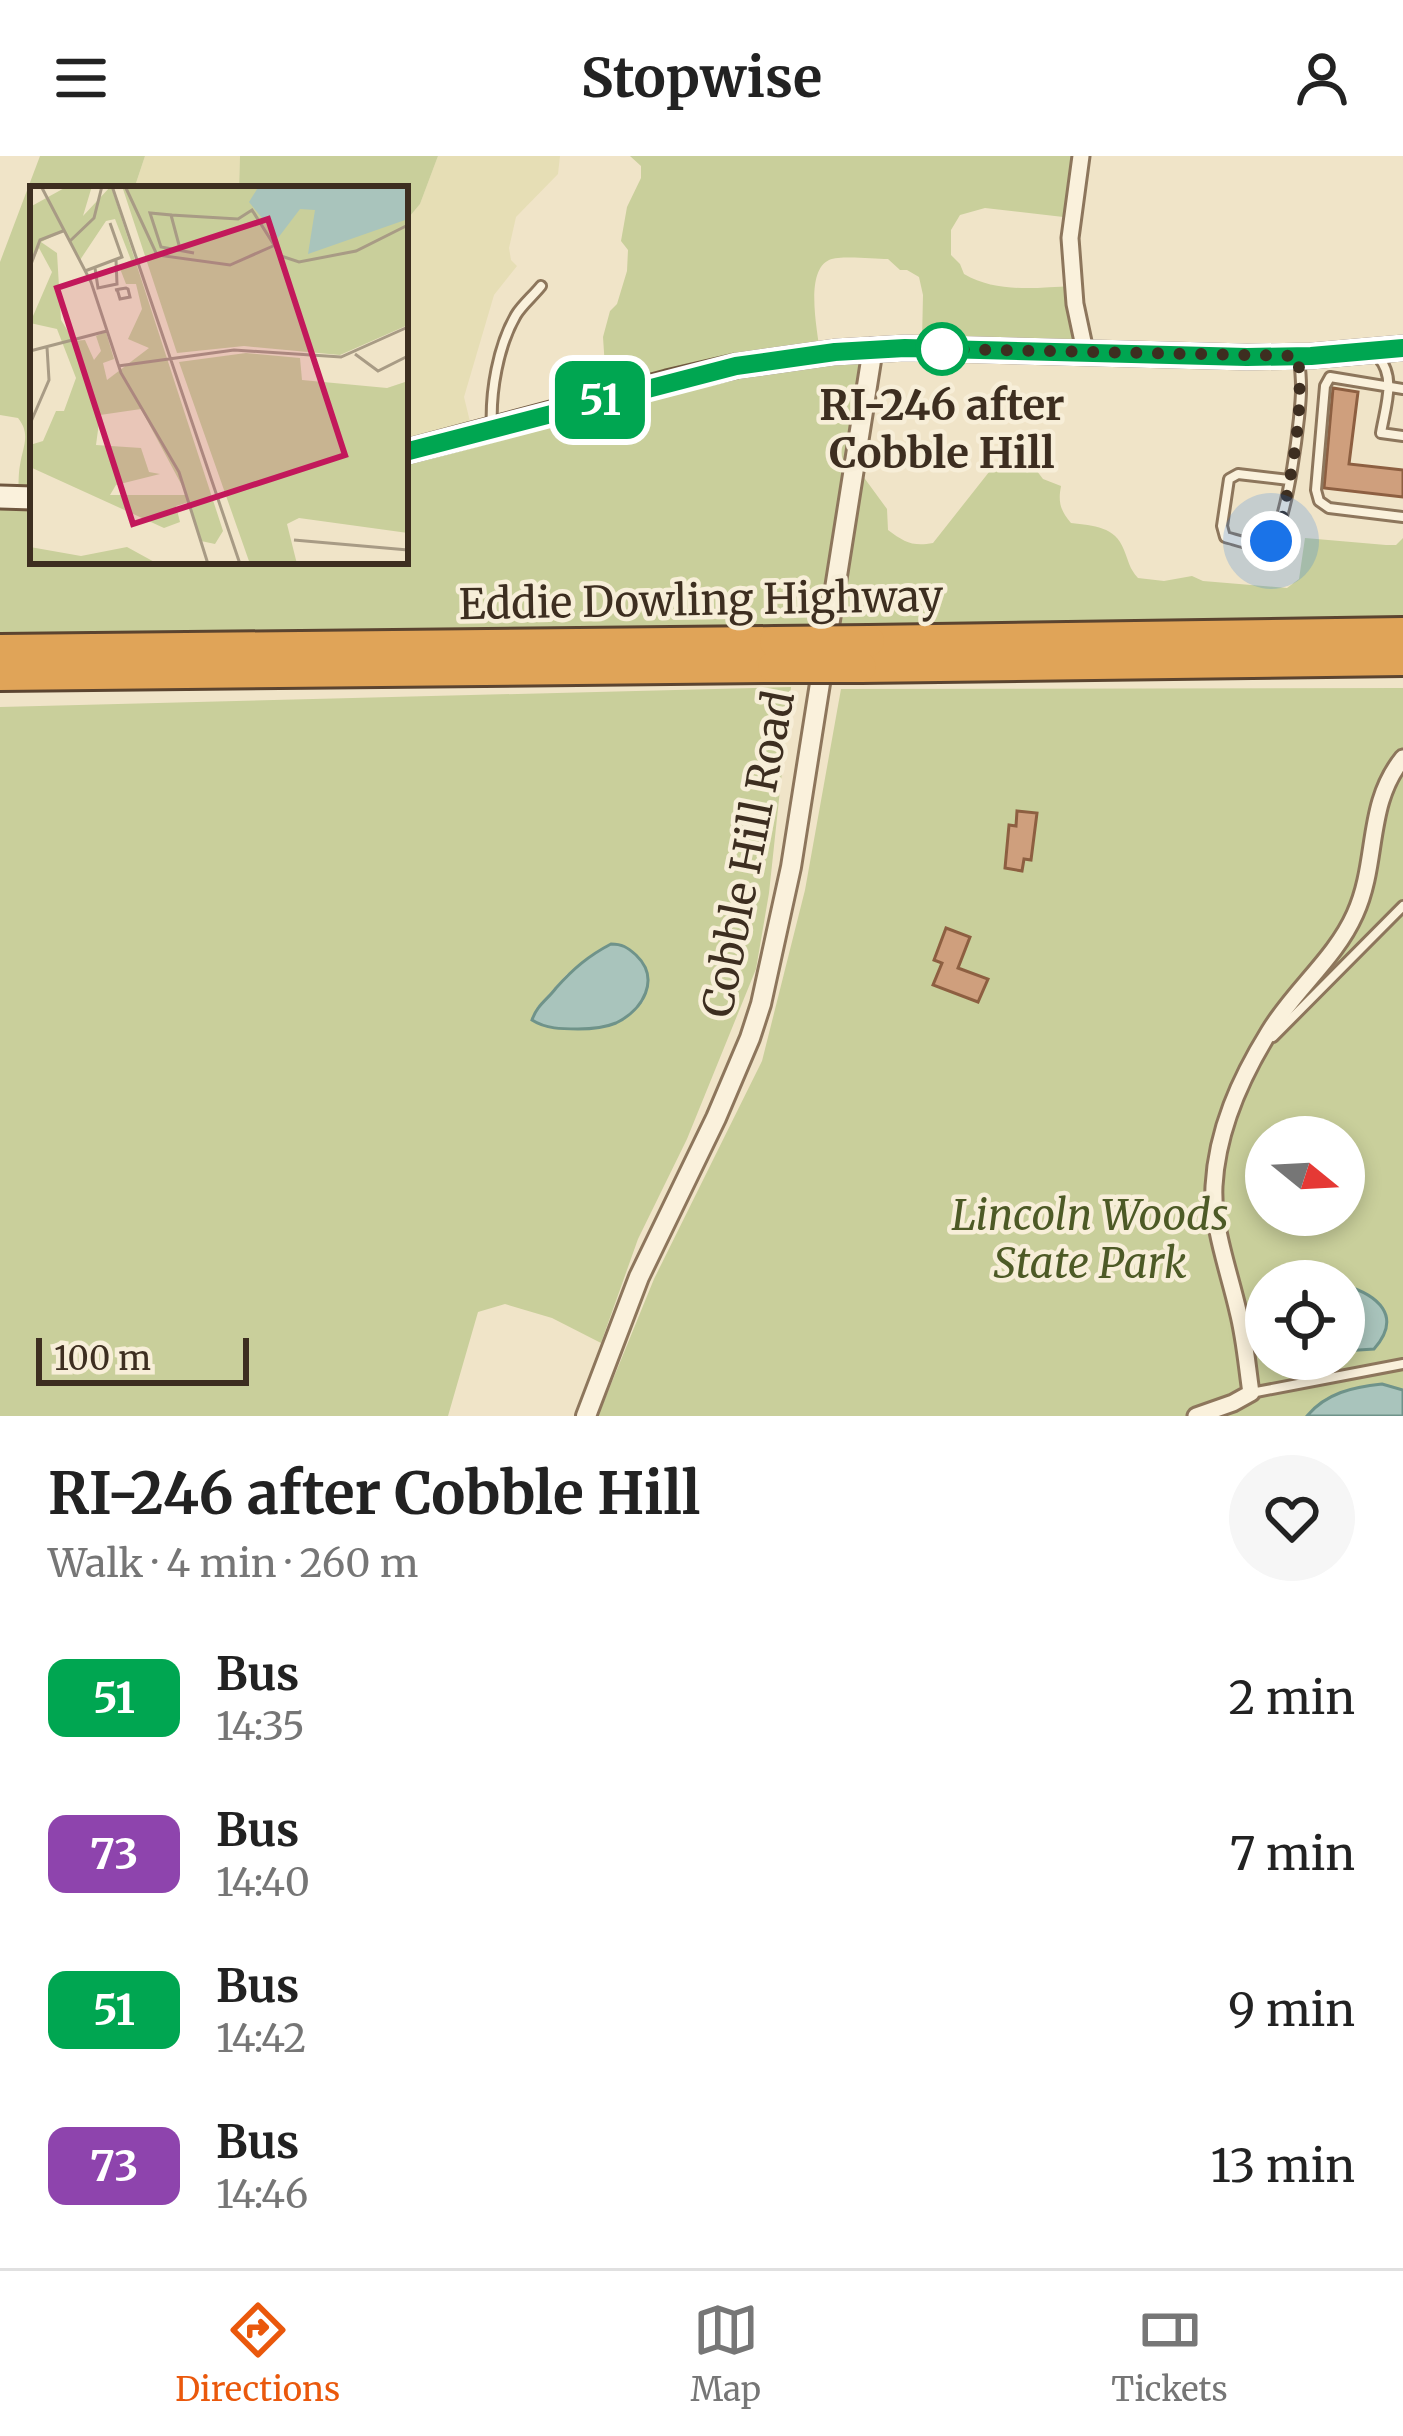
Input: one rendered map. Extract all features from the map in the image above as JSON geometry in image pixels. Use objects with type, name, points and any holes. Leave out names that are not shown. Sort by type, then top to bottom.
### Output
[{"type":"highway","name":"Eddie Dowling Highway","points":[[865,654],[1403,633]]},
{"type":"highway","name":"Eddie Dowling Highway","points":[[0,650],[774,655]]},
{"type":"highway","name":"Eddie Dowling Highway","points":[[0,675],[865,654],[1403,660]]},
{"type":"main road","points":[[408,451],[736,366],[873,349],[1247,357],[1403,348]]},
{"type":"main road","points":[[0,497],[30,498]]},
{"type":"street","points":[[1082,156],[1070,238],[1075,304],[1085,351]]},
{"type":"street","name":"Cobble Hill Road","points":[[586,1416],[639,1277],[716,1118],[761,1004],[791,867],[873,349]]},
{"type":"street","points":[[1196,1416],[1251,1393],[1214,1191],[1223,1130],[1238,1088],[1274,1023],[1336,946],[1357,910],[1380,796],[1403,758]]},
{"type":"lane","points":[[492,429],[491,409],[505,339],[517,313],[541,286]]},
{"type":"lane","points":[[1373,352],[1387,367],[1389,386],[1381,433],[1403,436]]},
{"type":"lane","points":[[1289,480],[1238,474],[1229,479],[1222,526],[1225,536],[1255,545],[1271,541],[1280,529],[1300,421],[1298,356]]},
{"type":"lane","points":[[1403,389],[1330,377],[1325,386],[1316,490],[1319,501],[1329,508],[1403,517]]},
{"type":"lane","points":[[1254,1056],[1403,906]]},
{"type":"lane","points":[[1251,1393],[1403,1364]]},
{"type":"shaded area","points":[[145,156],[240,156],[239,186],[135,186]]},
{"type":"shaded area","points":[[438,156],[560,156],[558,174],[516,217],[509,248],[517,266],[494,295],[464,397],[473,434],[408,452],[408,218],[420,204]]},
{"type":"green space","points":[[40,156],[145,156],[135,186],[30,186],[30,564],[408,564],[408,452],[607,398],[603,337],[627,271],[628,250],[621,241],[627,207],[641,178],[641,166],[630,156],[1084,156],[1072,218],[985,208],[960,215],[951,230],[951,255],[964,274],[1016,288],[1072,286],[1076,346],[922,341],[919,277],[888,259],[841,258],[821,267],[814,303],[820,354],[867,364],[857,468],[887,509],[888,530],[909,542],[933,543],[1004,453],[1027,458],[1043,479],[1061,486],[1061,506],[1071,523],[1115,536],[1138,578],[1164,581],[1192,576],[1287,588],[1299,579],[1305,538],[1396,545],[1403,538],[1403,634],[0,633],[0,497],[18,496],[25,435],[18,418],[0,415],[0,262]]},
{"type":"green space","points":[[240,156],[438,156],[420,204],[408,218],[408,186],[239,186]]},
{"type":"green space","points":[[791,687],[756,969],[687,1139],[638,1239],[601,1343],[552,1318],[505,1304],[478,1312],[448,1416],[0,1416],[0,707]],"holes":[[[623,945],[646,976],[643,1002],[594,1027],[570,1030],[539,1024],[537,1007],[567,974]]]},
{"type":"green space","name":"Lincoln Woods State Park","points":[[1403,688],[1403,1416],[598,1416],[654,1279],[762,1061],[805,890],[841,689]]},
{"type":"water","points":[[611,944],[633,952],[647,974],[646,993],[634,1010],[616,1023],[593,1028],[554,1028],[532,1020],[569,975]]},
{"type":"water","points":[[1365,1294],[1383,1308],[1386,1317],[1374,1349],[1365,1350]]},
{"type":"water","points":[[1382,1384],[1403,1390],[1403,1416],[1307,1416],[1341,1392]]},
{"type":"building","points":[[1333,388],[1358,392],[1349,464],[1403,470],[1403,497],[1324,488]]},
{"type":"building","points":[[1017,811],[1037,813],[1031,860],[1024,859],[1022,871],[1005,868],[1009,825],[1016,826]]},
{"type":"building","points":[[946,928],[970,937],[958,968],[988,979],[978,1002],[933,985],[942,963],[934,960]]},
{"type":"bus line","name":"51","points":[[408,451],[736,366],[835,352],[905,348],[1247,357],[1403,348]]},
{"type":"place","name":"RI-246 after Cobble Hill","points":[[942,349]]},
{"type":"route","points":[[942,349],[1298,356],[1300,421],[1280,529],[1271,541]]}]
